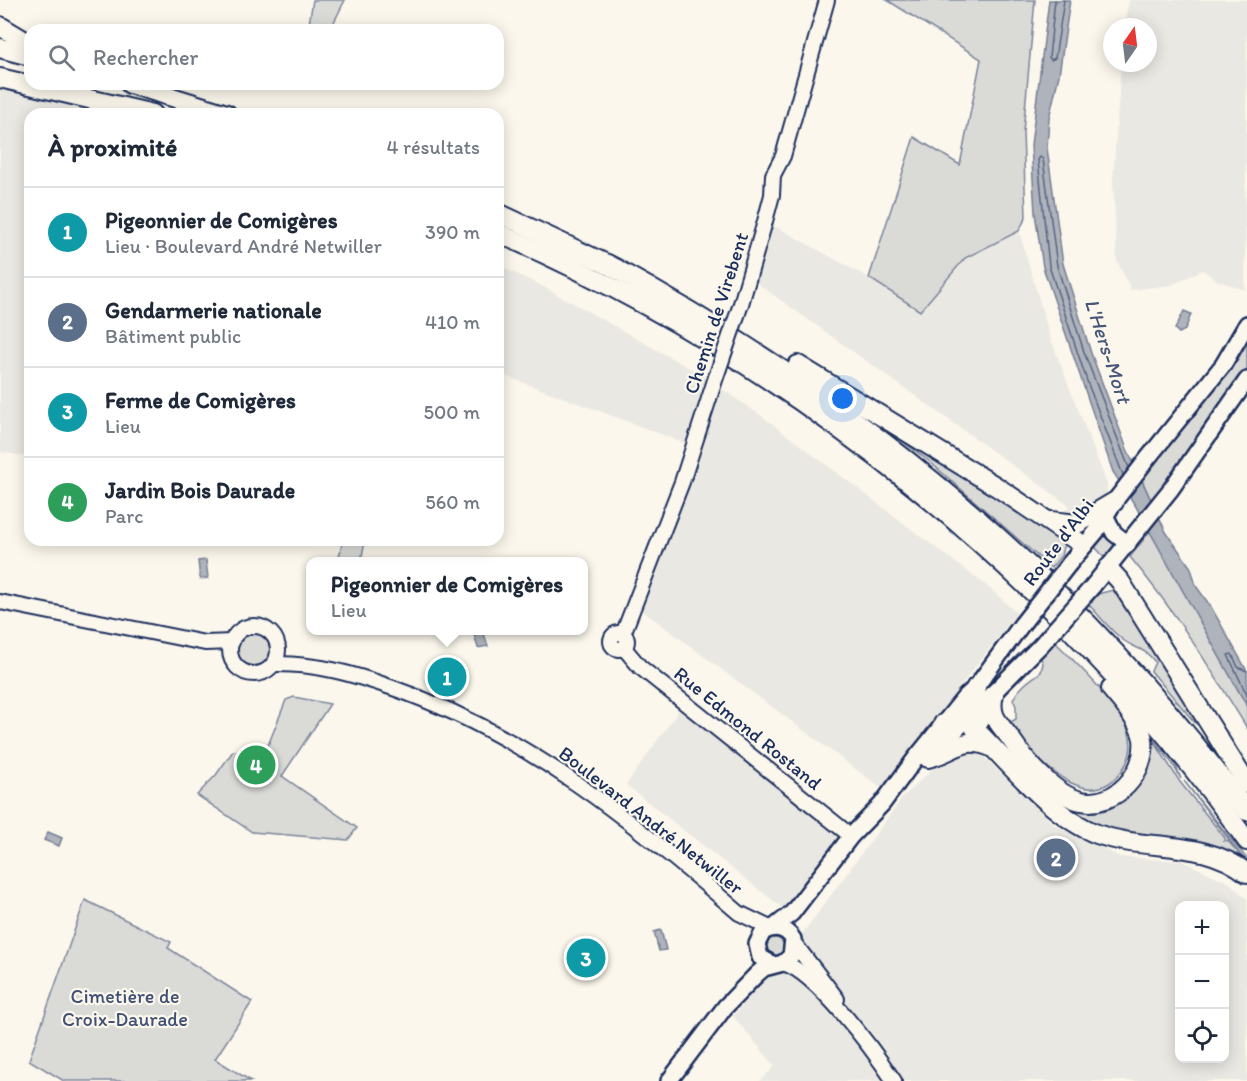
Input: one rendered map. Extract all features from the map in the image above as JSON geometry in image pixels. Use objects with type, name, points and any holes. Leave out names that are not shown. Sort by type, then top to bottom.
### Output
[{"type":"highway","points":[[0,26],[24,40]]},
{"type":"highway","points":[[0,48],[24,54]]},
{"type":"highway","points":[[0,67],[24,73]]},
{"type":"highway","points":[[0,78],[24,84]]},
{"type":"highway","points":[[51,90],[128,108]]},
{"type":"highway","points":[[84,90],[148,108]]},
{"type":"highway","points":[[149,90],[207,108]]},
{"type":"highway","points":[[504,216],[744,332],[1047,520],[1083,545]]},
{"type":"highway","points":[[504,236],[630,297],[771,381],[883,462],[1000,561],[1122,684],[1197,774],[1247,842]]},
{"type":"highway","points":[[607,264],[720,328],[792,375],[898,451],[953,495],[1037,571],[1101,636],[1169,712],[1247,811]]},
{"type":"highway","points":[[1047,520],[1077,524],[1110,509]]},
{"type":"highway","points":[[994,694],[992,703],[994,719],[1019,751],[1067,795],[1093,802],[1116,794],[1132,779],[1141,762],[1143,738],[1140,729],[1116,694],[1015,586],[1000,561]]},
{"type":"highway","points":[[1108,568],[1120,581],[1200,705],[1247,784]]},
{"type":"highway","points":[[976,687],[969,704],[970,716],[975,729],[1041,794],[1082,827],[1114,838],[1197,849],[1230,862],[1247,873]]},
{"type":"highway","points":[[943,724],[954,716],[970,716],[983,722],[1006,744],[1019,751]]},
{"type":"highway","points":[[928,758],[966,742],[982,743],[995,748]]},
{"type":"main road","name":"Chemin de Virebent","points":[[623,641],[682,482],[741,304],[772,195],[773,175],[783,156],[827,0]]},
{"type":"main road","name":"Route d'Albi","points":[[772,928],[792,913],[851,836],[882,804],[943,724],[976,687],[1083,545],[1090,540],[1148,458],[1223,365],[1247,324]]},
{"type":"main road","name":"Route d'Albi","points":[[900,782],[994,694],[1092,587],[1168,493],[1247,380]]},
{"type":"main road","points":[[1110,509],[1114,533],[1131,540]]},
{"type":"main road","points":[[0,602],[205,643],[232,642]]},
{"type":"main road","points":[[205,643],[231,658],[238,668],[249,674],[262,673],[273,664],[278,650],[273,636],[259,627],[243,630],[232,642],[231,658]]},
{"type":"main road","name":"Rue Edmond Rostand","points":[[623,641],[640,667],[851,836]]},
{"type":"main road","name":"Boulevard André Netwiller","points":[[278,650],[307,665]]},
{"type":"main road","name":"Boulevard André Netwiller","points":[[273,664],[307,665],[344,672],[404,692],[504,737],[594,795],[739,913],[752,930],[757,946]]},
{"type":"main road","name":"Route d'Albi","points":[[793,941],[800,918],[869,827],[882,804]]},
{"type":"main road","name":"Boulevard André Netwiller","points":[[739,913],[772,928]]},
{"type":"main road","points":[[669,1081],[725,1007],[751,964],[761,934],[772,928],[786,931],[838,999],[853,1027]]},
{"type":"main road","points":[[725,1007],[760,972],[779,964],[792,953],[793,941]]},
{"type":"main road","points":[[757,946],[760,957],[802,971],[853,1027],[894,1081]]},
{"type":"shaded area","points":[[1129,0],[1247,0],[1245,290],[1216,280],[1203,270],[1171,285],[1131,290],[1117,261],[1113,180],[1120,72],[1157,72],[1157,18],[1126,18]]},
{"type":"shaded area","points":[[0,86],[87,108],[24,108],[24,456],[0,452]]},
{"type":"shaded area","points":[[773,225],[869,278],[920,310],[965,257],[1019,231],[1050,337],[1107,484],[1106,505],[1069,517],[1063,512],[1070,506],[740,271],[752,233]]},
{"type":"shaded area","points":[[504,268],[542,286],[700,374],[763,417],[987,586],[1017,613],[881,788],[643,611],[627,605],[687,444],[504,375]]},
{"type":"shaded area","points":[[682,706],[841,834],[785,910],[626,785]]},
{"type":"shaded area","points":[[967,740],[1053,824],[1120,857],[1182,861],[1230,883],[1247,899],[1247,1081],[760,1081],[775,1066],[733,1016],[803,933],[903,797],[950,752]]},
{"type":"green space","points":[[313,0],[345,0],[333,24],[309,24]]},
{"type":"green space","points":[[887,0],[1035,0],[1023,132],[1026,217],[1019,231],[965,258],[920,311],[869,278],[914,137],[960,165],[981,59]]},
{"type":"green space","points":[[1247,343],[1247,370],[1152,503],[1142,480],[1153,465],[1152,463],[1238,359]]},
{"type":"green space","points":[[878,423],[1065,540],[1061,556],[1051,568],[930,462]]},
{"type":"green space","points":[[1105,528],[1120,545],[1107,560],[1093,545]]},
{"type":"green space","points":[[1150,531],[1247,706],[1247,728],[1177,619],[1130,557]]},
{"type":"green space","points":[[342,546],[364,546],[362,557],[339,557]]},
{"type":"green space","points":[[1113,590],[1200,721],[1196,724],[1151,671],[1155,662],[1151,657],[1118,636],[1089,605],[1098,594]]},
{"type":"green space","points":[[253,632],[267,637],[272,651],[267,665],[253,670],[239,665],[234,651],[239,637]]},
{"type":"green space","points":[[1055,642],[1115,707],[1130,735],[1131,745],[1126,765],[1109,783],[1094,788],[1078,786],[1062,778],[1032,753],[1007,724],[1016,719],[1016,706],[1013,699],[1022,687],[1041,672],[1043,663],[1040,657]]},
{"type":"green space","points":[[294,697],[330,704],[282,776],[357,828],[348,840],[252,832],[197,795],[216,775],[233,751],[255,754],[267,748],[286,700]]},
{"type":"green space","points":[[1146,727],[1174,761],[1181,779],[1172,763],[1152,738],[1180,782],[1225,838],[1224,841],[1227,840],[1243,858],[1184,781],[1247,859],[1247,866],[1090,825],[1059,801],[1114,802]]},
{"type":"green space","name":"Cimetière de Croix-Daurade","points":[[85,900],[171,942],[168,948],[252,1002],[215,1059],[251,1081],[64,1081],[29,1060]]},
{"type":"green space","points":[[771,938],[779,938],[784,943],[782,954],[771,956],[766,951],[766,943]]},
{"type":"water","points":[[1049,0],[1070,0],[1059,75],[1049,118],[1047,148],[1063,264],[1091,353],[1127,449],[1166,532],[1191,568],[1196,586],[1211,607],[1247,671],[1247,706],[1135,505],[1113,472],[1043,267],[1035,213],[1031,145]]},
{"type":"water","points":[[1184,311],[1191,314],[1185,330],[1179,333],[1175,329]]},
{"type":"water","points":[[206,560],[208,578],[200,579],[198,561]]},
{"type":"water","points":[[474,635],[484,635],[488,646],[478,648]]},
{"type":"water","points":[[48,832],[62,838],[59,846],[44,840]]},
{"type":"water","points":[[661,930],[666,950],[659,951],[654,932]]},
{"type":"place","name":"Pigeonnier de Comigères","points":[[447,677]]},
{"type":"place","name":"Jardin Bois Daurade","points":[[256,765]]},
{"type":"place","name":"Gendarmerie nationale","points":[[1056,858]]},
{"type":"place","name":"Ferme de Comigères","points":[[586,958]]},
{"type":"water label","name":"L'Hers-Mort","points":[[1108,351]]}]
